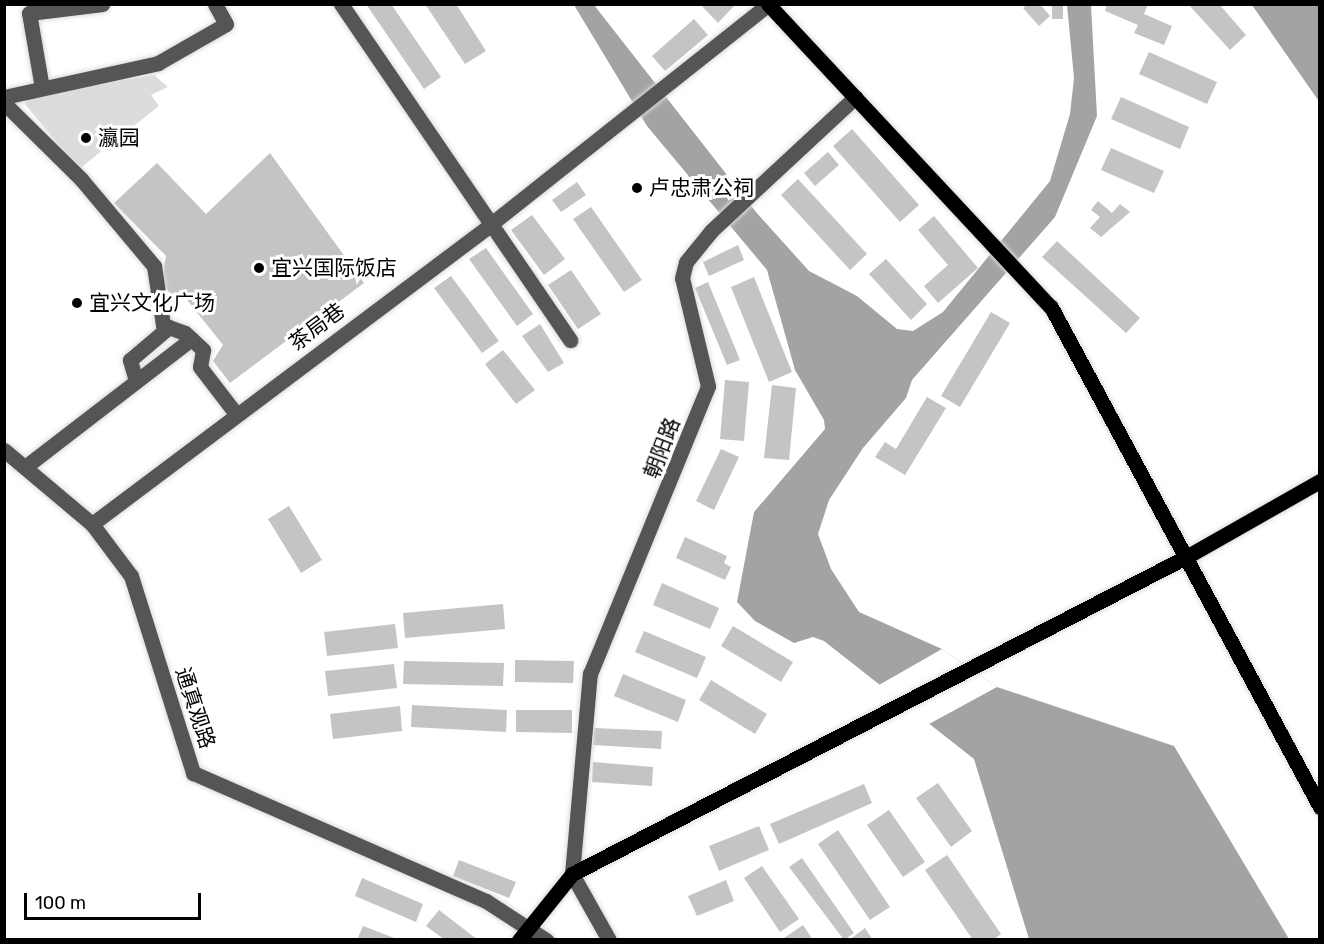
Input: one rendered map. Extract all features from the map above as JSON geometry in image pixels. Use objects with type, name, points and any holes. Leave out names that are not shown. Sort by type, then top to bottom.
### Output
[{"type":"main road","points":[[769,5],[855,98],[990,236],[1051,307],[1320,807]]},
{"type":"main road","points":[[519,939],[572,874],[968,667],[1186,557],[1320,481]]},
{"type":"street","points":[[42,88],[29,13],[102,4]]},
{"type":"street","points":[[4,97],[158,63],[226,24],[215,4]]},
{"type":"street","points":[[341,4],[570,340]]},
{"type":"street","name":"茶局巷","points":[[92,525],[236,414],[491,224],[674,77],[769,5]]},
{"type":"street","name":"朝阳路","points":[[572,874],[590,674],[708,386],[682,278],[686,262],[718,225],[855,98]]},
{"type":"street","points":[[4,103],[81,179],[154,266],[164,324],[191,339],[203,350],[200,367],[236,414]]},
{"type":"street","points":[[136,381],[130,360],[169,327]]},
{"type":"street","points":[[25,467],[191,339]]},
{"type":"street","name":"通真观路","points":[[4,450],[92,525],[130,576],[193,773],[486,901],[546,939]]},
{"type":"street","points":[[572,874],[609,939]]},
{"type":"shaded area","points":[[574,5],[594,5],[756,212],[809,271],[857,296],[897,329],[913,331],[943,312],[1050,181],[1070,114],[1074,78],[1067,5],[1091,5],[1097,116],[1055,217],[912,380],[906,398],[863,448],[829,500],[818,534],[831,569],[859,612],[942,649],[997,687],[1174,746],[1289,939],[1029,939],[974,759],[824,641],[813,637],[794,643],[755,621],[737,602],[754,512],[825,429],[824,420],[795,370],[767,270],[647,126]]},
{"type":"shaded area","points":[[1252,5],[1319,5],[1319,102],[1318,100]]},
{"type":"shaded area","name":"瀛园","points":[[154,75],[168,87],[151,95],[159,106],[79,169],[25,104],[29,96]]},
{"type":"pier","points":[[942,649],[997,687],[929,724],[879,685]]},
{"type":"building","points":[[366,4],[391,4],[441,77],[424,89]]},
{"type":"building","points":[[425,4],[456,4],[486,51],[465,64]]},
{"type":"building","points":[[700,4],[732,4],[734,6],[718,23]]},
{"type":"building","points":[[1028,4],[1040,4],[1050,16],[1039,26],[1023,8]]},
{"type":"building","points":[[1052,4],[1063,4],[1063,19],[1052,19]]},
{"type":"building","points":[[1107,4],[1148,4],[1144,14],[1172,26],[1164,45],[1134,33],[1138,25],[1105,11]]},
{"type":"building","points":[[1188,4],[1219,4],[1246,35],[1230,50]]},
{"type":"building","points":[[694,19],[708,35],[665,71],[652,56]]},
{"type":"building","points":[[1149,52],[1217,82],[1207,104],[1139,74]]},
{"type":"building","points":[[1121,97],[1189,127],[1180,149],[1111,119]]},
{"type":"building","points":[[852,129],[919,205],[900,222],[833,146]]},
{"type":"building","points":[[1111,148],[1164,171],[1154,193],[1101,170]]},
{"type":"building","points":[[828,152],[839,165],[815,186],[804,173]]},
{"type":"building","name":"宜兴国际饭店","points":[[270,153],[364,283],[230,383],[213,361],[223,345],[184,296],[176,307],[162,279],[166,256],[114,203],[157,163],[206,214]]},
{"type":"building","points":[[798,179],[867,254],[850,270],[781,195]]},
{"type":"building","points":[[577,182],[586,195],[561,212],[552,200]]},
{"type":"building","points":[[1098,201],[1112,213],[1120,204],[1130,212],[1101,237],[1090,228],[1100,217],[1091,210]]},
{"type":"building","points":[[591,207],[642,280],[624,292],[573,219]]},
{"type":"building","points":[[532,215],[565,259],[544,275],[511,230]]},
{"type":"building","points":[[934,216],[978,268],[938,303],[924,286],[948,265],[918,230]]},
{"type":"building","points":[[1057,241],[1140,318],[1126,333],[1042,257]]},
{"type":"building","points":[[738,245],[744,260],[709,276],[703,262]]},
{"type":"building","points":[[486,248],[533,314],[517,326],[469,259]]},
{"type":"building","points":[[886,259],[927,304],[911,320],[869,274]]},
{"type":"building","points":[[571,270],[601,314],[578,329],[548,285]]},
{"type":"building","points":[[451,276],[499,341],[482,353],[434,288]]},
{"type":"building","points":[[754,277],[792,372],[769,382],[731,287]]},
{"type":"building","points":[[708,282],[740,360],[727,365],[695,288]]},
{"type":"building","points":[[991,312],[1010,323],[960,407],[941,396]]},
{"type":"building","points":[[540,324],[564,363],[548,372],[522,336]]},
{"type":"building","points":[[503,350],[535,390],[516,404],[485,364]]},
{"type":"building","points":[[725,380],[749,382],[744,441],[720,439]]},
{"type":"building","points":[[772,385],[796,388],[789,460],[764,458]]},
{"type":"building","points":[[927,397],[946,408],[905,475],[875,457],[885,442],[896,449]]},
{"type":"building","points":[[721,449],[739,457],[714,510],[696,501]]},
{"type":"building","points":[[289,506],[322,560],[301,573],[268,519]]},
{"type":"building","points":[[685,537],[727,556],[724,563],[731,567],[725,580],[676,558]]},
{"type":"building","points":[[662,583],[719,608],[710,629],[653,605]]},
{"type":"building","points":[[503,604],[505,629],[405,638],[403,613]]},
{"type":"building","points":[[395,624],[398,648],[327,656],[324,632]]},
{"type":"building","points":[[733,626],[793,662],[781,682],[721,646]]},
{"type":"building","points":[[644,631],[706,657],[697,678],[635,652]]},
{"type":"building","points":[[515,660],[574,661],[573,683],[515,682]]},
{"type":"building","points":[[404,661],[504,663],[503,686],[403,684]]},
{"type":"building","points":[[394,664],[397,688],[328,696],[325,671]]},
{"type":"building","points":[[623,674],[686,700],[678,722],[614,696]]},
{"type":"building","points":[[711,680],[767,714],[755,734],[699,700]]},
{"type":"building","points":[[412,705],[507,710],[506,732],[411,727]]},
{"type":"building","points":[[400,706],[402,731],[333,739],[330,714]]},
{"type":"building","points":[[516,710],[572,710],[572,733],[516,732]]},
{"type":"building","points":[[594,728],[662,731],[661,749],[593,745]]},
{"type":"building","points":[[593,762],[653,767],[652,786],[592,782]]},
{"type":"building","points":[[938,783],[972,831],[951,847],[916,798]]},
{"type":"building","points":[[864,784],[872,803],[779,844],[770,824]]},
{"type":"building","points":[[889,810],[925,862],[903,877],[867,825]]},
{"type":"building","points":[[759,826],[769,850],[719,871],[709,846]]},
{"type":"building","points":[[838,830],[890,907],[870,920],[818,844]]},
{"type":"building","points":[[947,855],[1001,934],[993,940],[973,940],[925,870]]},
{"type":"building","points":[[802,858],[854,933],[844,940],[789,867]]},
{"type":"building","points":[[459,860],[516,882],[509,898],[453,876]]},
{"type":"building","points":[[762,866],[799,919],[780,932],[744,878]]},
{"type":"building","points":[[362,878],[423,904],[416,922],[355,896]]},
{"type":"building","points":[[726,880],[734,901],[697,916],[688,896]]},
{"type":"building","points":[[439,910],[478,940],[445,940],[426,926]]},
{"type":"building","points":[[803,925],[813,940],[785,940],[784,938]]},
{"type":"building","points":[[363,926],[397,939],[397,940],[357,940]]},
{"type":"building","points":[[865,928],[873,940],[849,940]]},
{"type":"place","name":"瀛园","points":[[86,138]]},
{"type":"place","name":"卢忠肃公祠","points":[[637,188]]},
{"type":"place","name":"宜兴国际饭店","points":[[259,268]]},
{"type":"place","name":"宜兴文化广场","points":[[77,303]]}]
